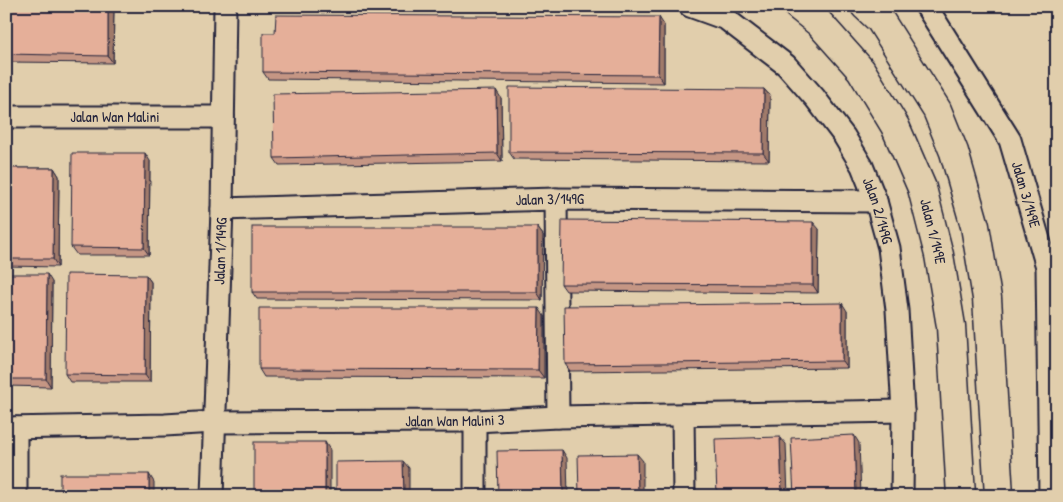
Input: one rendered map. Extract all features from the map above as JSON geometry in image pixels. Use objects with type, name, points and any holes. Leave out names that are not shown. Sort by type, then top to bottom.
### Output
[{"type":"street","name":"Jalan 1/149G","points":[[212,496],[222,209],[225,6]]},
{"type":"street","name":"Jalan 2/149G","points":[[690,6],[726,19],[786,65],[815,98],[844,136],[862,166],[876,201],[888,248],[897,310],[903,411],[902,496]]},
{"type":"street","name":"Jalan 1/149E","points":[[798,6],[819,23],[861,70],[895,126],[922,188],[939,255],[951,326],[961,496]]},
{"type":"street","points":[[865,6],[880,20],[937,110],[954,152],[975,226],[987,298],[999,496]]},
{"type":"street","name":"Jalan 3/149E","points":[[926,6],[1010,140],[1047,267],[1050,496]]},
{"type":"street","name":"Jalan Wan Malini","points":[[6,117],[223,117]]},
{"type":"street","name":"Jalan 3/149G","points":[[222,209],[556,199],[876,201]]},
{"type":"street","points":[[556,199],[558,417]]},
{"type":"street","name":"Jalan Wan Malini 3","points":[[11,428],[165,426],[214,422],[475,421],[558,417],[903,411]]},
{"type":"street","points":[[684,415],[684,496]]},
{"type":"street","points":[[475,421],[475,496]]},
{"type":"street","points":[[11,428],[16,496]]},
{"type":"building","points":[[6,6],[108,6],[108,56],[6,54]]},
{"type":"building","points":[[276,15],[659,17],[658,75],[263,72],[263,33],[275,33]]},
{"type":"building","points":[[509,87],[764,89],[763,153],[509,152]]},
{"type":"building","points":[[496,90],[497,153],[274,158],[273,94]]},
{"type":"building","points":[[72,153],[145,153],[144,248],[71,247]]},
{"type":"building","points":[[6,168],[54,168],[53,259],[6,259]]},
{"type":"building","points":[[562,220],[813,222],[813,285],[561,284]]},
{"type":"building","points":[[252,227],[537,227],[537,292],[252,292]]},
{"type":"building","points":[[6,274],[47,274],[46,379],[6,379]]},
{"type":"building","points":[[66,274],[146,275],[145,375],[65,374]]},
{"type":"building","points":[[842,303],[842,361],[565,364],[564,306]]},
{"type":"building","points":[[259,308],[539,308],[538,370],[259,369]]},
{"type":"building","points":[[854,435],[856,496],[794,496],[791,438]]},
{"type":"building","points":[[780,437],[782,496],[717,496],[715,439]]},
{"type":"building","points":[[254,442],[325,442],[325,496],[254,496]]},
{"type":"building","points":[[562,450],[563,496],[498,496],[497,451]]},
{"type":"building","points":[[637,454],[638,496],[579,496],[578,455]]},
{"type":"building","points":[[403,461],[404,496],[336,496],[336,462]]},
{"type":"building","points":[[60,474],[149,474],[149,496],[60,496]]}]
